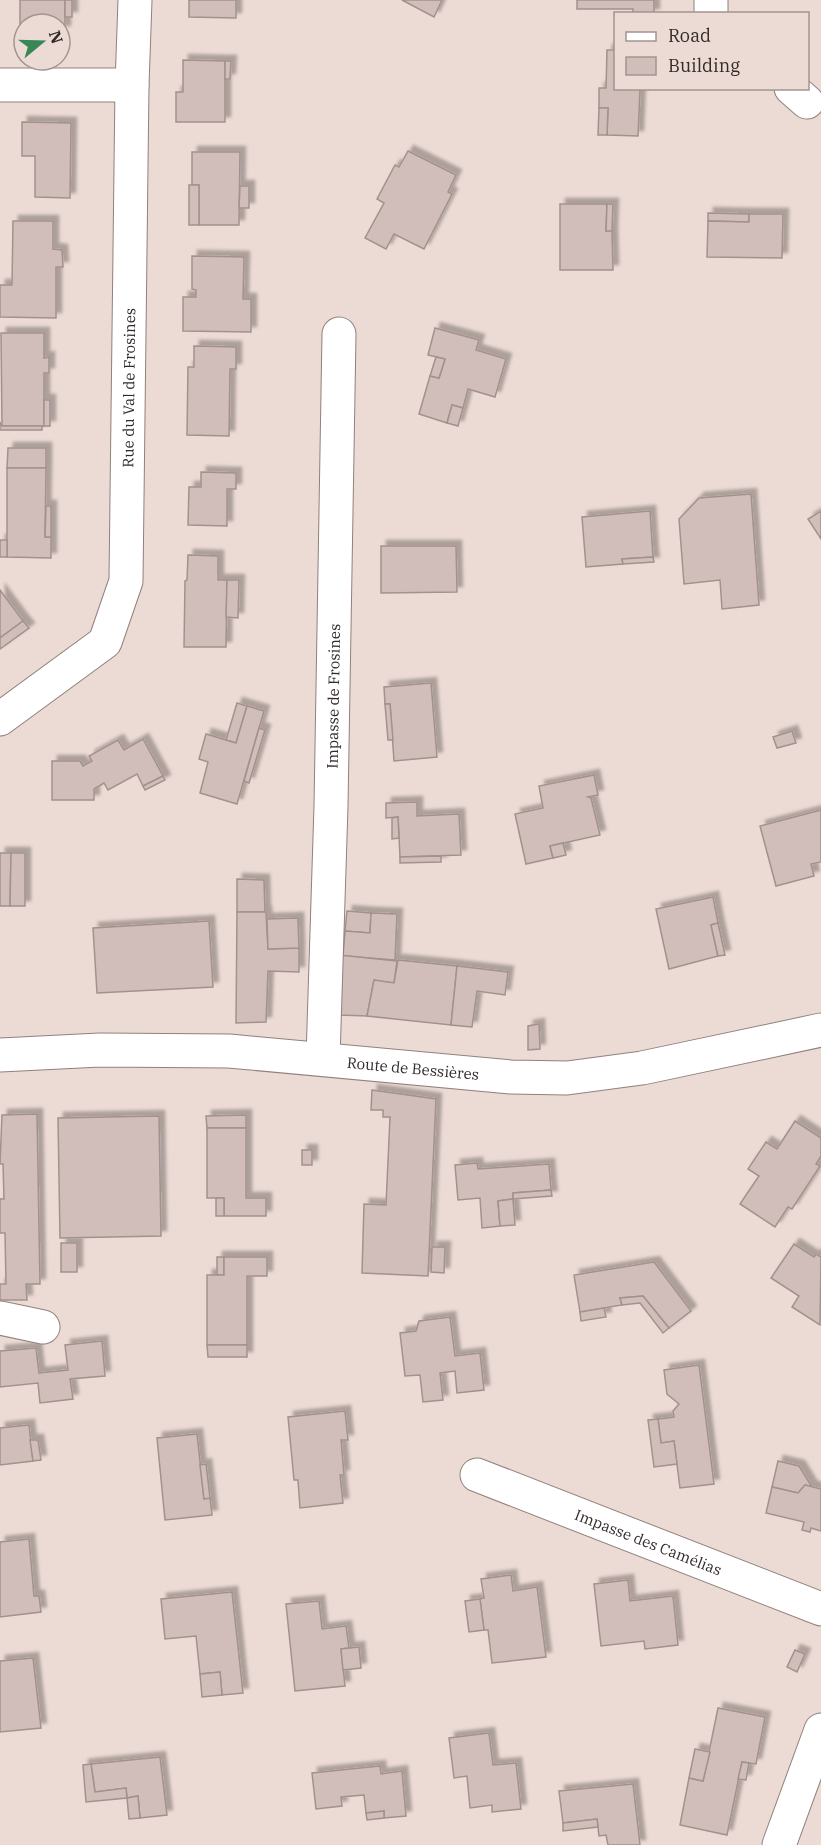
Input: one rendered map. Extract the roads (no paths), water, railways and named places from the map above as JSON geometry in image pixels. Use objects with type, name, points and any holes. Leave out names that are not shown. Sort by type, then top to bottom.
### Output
[{"type":"street","name":"Rue du Val de Frosines","points":[[0,719],[105,642],[126,582],[135,0]]},
{"type":"street","points":[[0,85],[132,85]]},
{"type":"street","name":"Impasse de Frosines","points":[[323,1058],[331,806],[339,334]]},
{"type":"street","name":"Route de Bessières","points":[[0,1055],[100,1050],[229,1051],[511,1077],[567,1078],[642,1068],[821,1030]]},
{"type":"street","points":[[0,1318],[43,1327]]},
{"type":"street","name":"Impasse des Camélias","points":[[477,1475],[821,1610]]},
{"type":"street","points":[[779,1845],[821,1730]]}]
